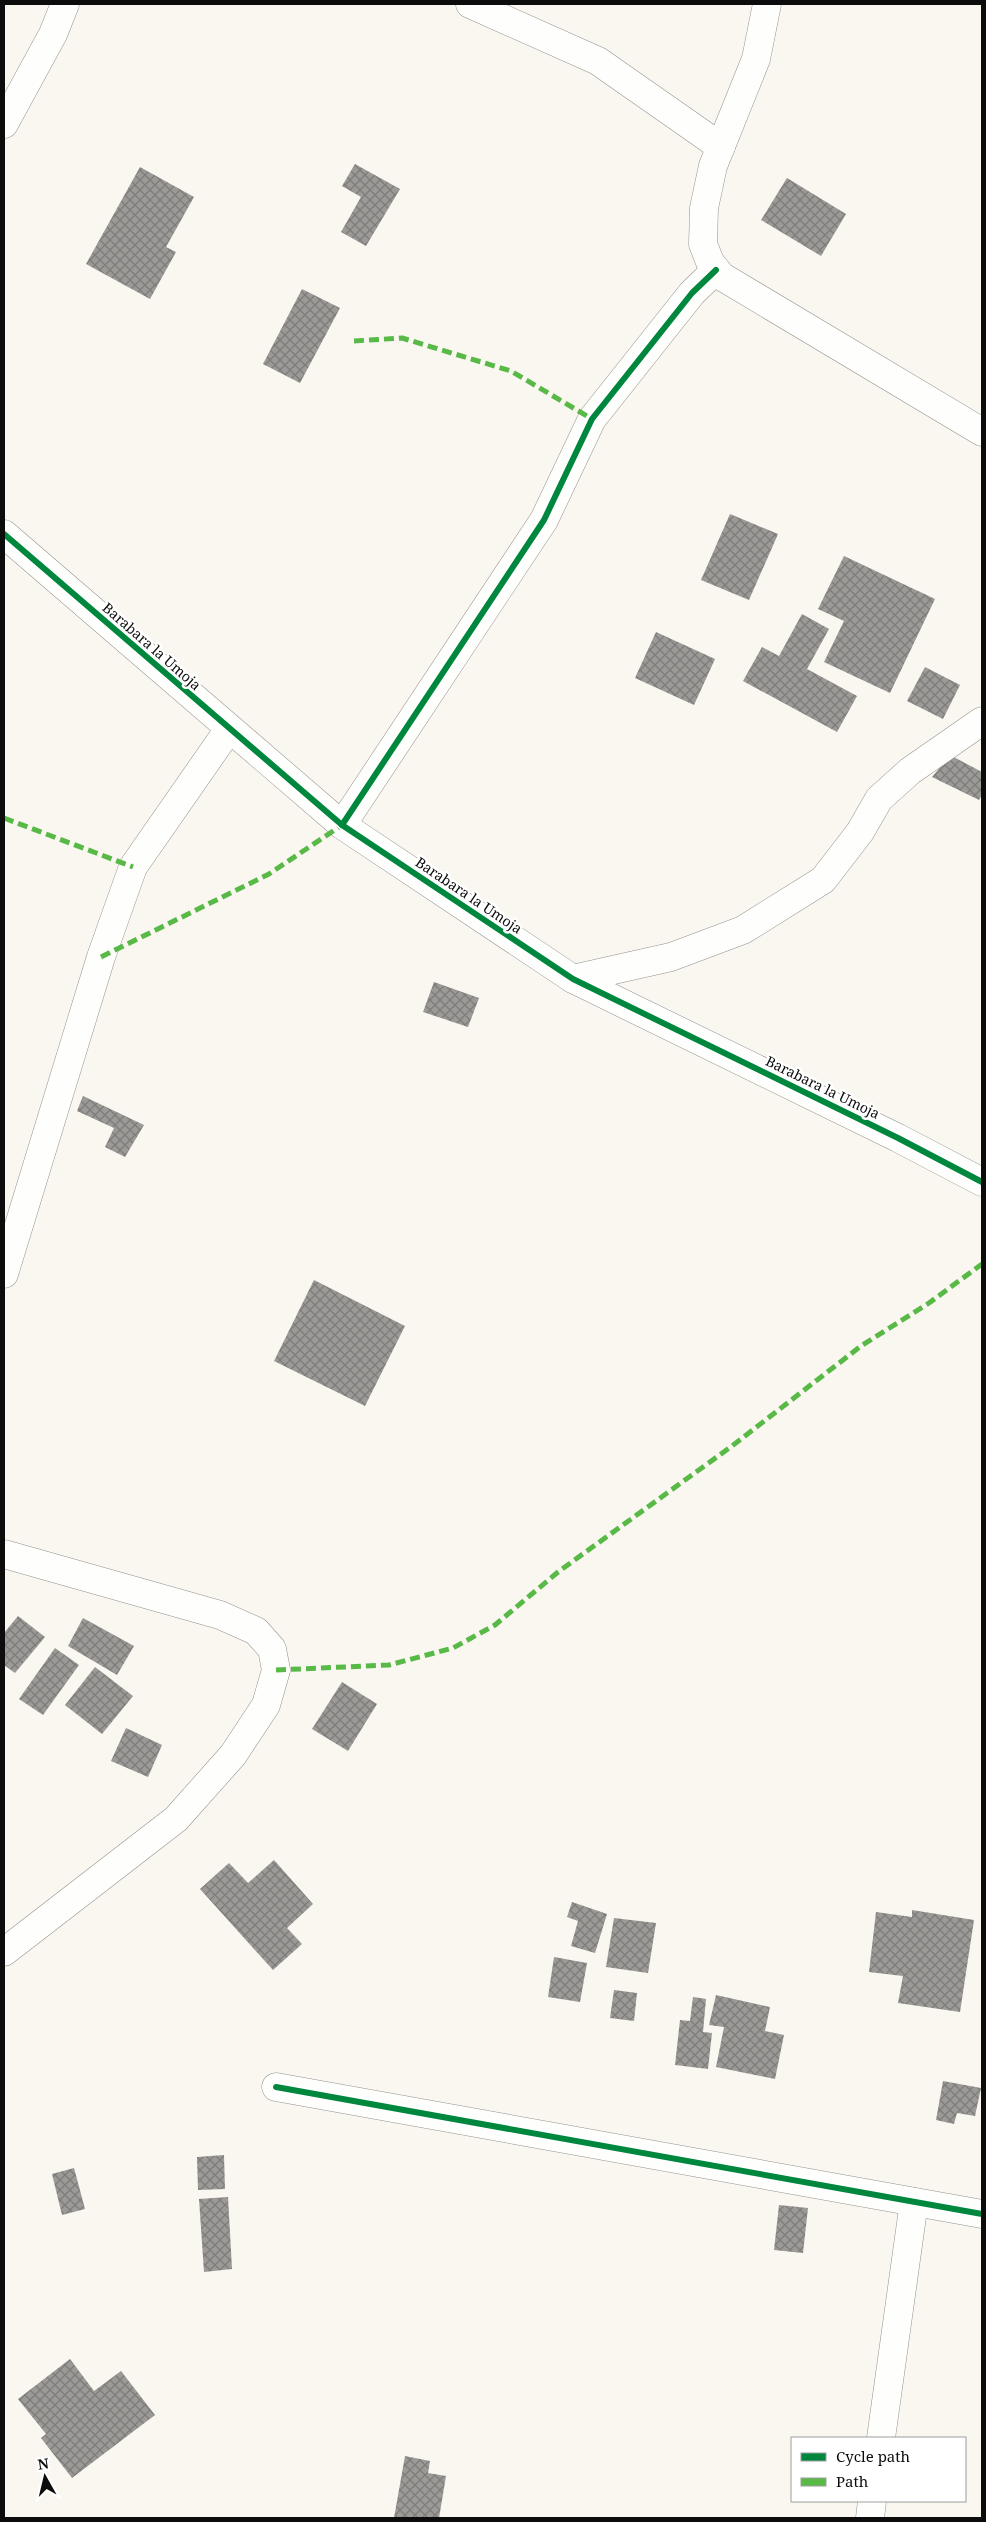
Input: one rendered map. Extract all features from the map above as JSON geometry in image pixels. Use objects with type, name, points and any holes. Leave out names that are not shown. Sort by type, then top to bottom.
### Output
[{"type":"street","points":[[4,124],[53,34],[65,4]]},
{"type":"street","points":[[470,4],[598,61],[721,147]]},
{"type":"street","points":[[768,4],[756,59],[713,166],[704,208],[703,244],[720,276],[982,432]]},
{"type":"street","points":[[342,825],[544,520],[592,418],[692,293],[716,270]]},
{"type":"street","name":"Barabara la Umoja","points":[[4,534],[342,825],[573,979],[898,1138],[982,1182]]},
{"type":"street","points":[[573,979],[671,957],[743,930],[823,880],[860,832],[879,799],[910,771],[982,721]]},
{"type":"street","points":[[4,1274],[102,956],[133,867],[229,729]]},
{"type":"street","points":[[4,1554],[229,1619],[256,1631],[272,1649],[276,1670],[266,1705],[233,1755],[176,1819],[4,1952]]},
{"type":"street","points":[[276,2087],[982,2214]]},
{"type":"street","points":[[881,2437],[914,2202]]},
{"type":"street","points":[[870,2518],[872,2502]]},
{"type":"building","points":[[355,164],[400,189],[366,246],[341,232],[361,197],[342,186]]},
{"type":"building","points":[[140,167],[194,197],[166,247],[176,252],[150,299],[86,264]]},
{"type":"building","points":[[787,178],[846,214],[821,256],[761,220]]},
{"type":"building","points":[[302,289],[340,308],[300,383],[263,364]]},
{"type":"building","points":[[730,514],[778,534],[749,600],[701,580]]},
{"type":"building","points":[[844,556],[935,599],[890,693],[824,662],[844,621],[818,609]]},
{"type":"building","points":[[802,614],[829,629],[807,669],[857,696],[837,732],[743,681],[762,647],[779,656]]},
{"type":"building","points":[[656,632],[715,659],[694,705],[635,678]]},
{"type":"building","points":[[925,667],[960,685],[943,719],[907,701]]},
{"type":"building","points":[[948,754],[982,772],[982,795],[979,800],[932,777],[943,764]]},
{"type":"building","points":[[434,982],[479,998],[468,1027],[423,1012]]},
{"type":"building","points":[[83,1096],[144,1125],[125,1157],[105,1147],[114,1128],[77,1111]]},
{"type":"building","points":[[314,1280],[405,1326],[365,1406],[274,1361]]},
{"type":"building","points":[[18,1616],[45,1637],[15,1673],[4,1665],[4,1633]]},
{"type":"building","points":[[83,1618],[134,1646],[117,1675],[68,1646]]},
{"type":"building","points":[[55,1648],[79,1665],[43,1715],[19,1699]]},
{"type":"building","points":[[95,1667],[133,1696],[102,1734],[65,1705]]},
{"type":"building","points":[[342,1682],[377,1704],[348,1751],[312,1729]]},
{"type":"building","points":[[126,1728],[162,1745],[148,1777],[111,1761]]},
{"type":"building","points":[[274,1860],[313,1904],[287,1928],[302,1944],[273,1970],[200,1889],[229,1863],[248,1883]]},
{"type":"building","points":[[572,1902],[607,1914],[595,1953],[571,1946],[578,1921],[567,1917]]},
{"type":"building","points":[[912,1910],[974,1920],[960,2012],[898,2003],[903,1976],[869,1972],[876,1912],[912,1917]]},
{"type":"building","points":[[614,1918],[656,1923],[648,1973],[606,1967]]},
{"type":"building","points":[[554,1957],[587,1963],[580,2002],[548,1997]]},
{"type":"building","points":[[614,1990],[637,1993],[634,2021],[610,2018]]},
{"type":"building","points":[[716,1995],[770,2007],[765,2031],[784,2035],[775,2079],[716,2067],[724,2027],[709,2025]]},
{"type":"building","points":[[693,1997],[706,1999],[703,2032],[712,2033],[708,2069],[675,2065],[680,2020],[690,2021]]},
{"type":"building","points":[[943,2081],[981,2088],[975,2116],[957,2113],[954,2124],[936,2120]]},
{"type":"building","points":[[224,2155],[225,2189],[198,2190],[197,2157]]},
{"type":"building","points":[[74,2168],[85,2209],[62,2215],[52,2174]]},
{"type":"building","points":[[228,2197],[232,2269],[204,2272],[199,2199]]},
{"type":"building","points":[[779,2205],[808,2208],[803,2253],[774,2250]]},
{"type":"building","points":[[70,2359],[94,2391],[121,2371],[155,2415],[72,2478],[41,2438],[46,2434],[18,2399]]},
{"type":"building","points":[[405,2456],[430,2461],[428,2473],[446,2476],[439,2518],[394,2518]]},
{"type":"marked path","points":[[354,341],[402,338],[511,371],[592,419]]},
{"type":"marked path","points":[[4,818],[133,867]]},
{"type":"marked path","points":[[101,957],[269,874],[342,825]]},
{"type":"marked path","points":[[276,1670],[389,1665],[453,1648],[495,1625],[558,1572],[732,1446],[861,1346],[929,1303],[982,1264]]},
{"type":"cycle path","points":[[342,825],[544,520],[592,419],[692,293],[716,270]]},
{"type":"cycle path","points":[[4,534],[342,825],[573,979],[898,1138],[982,1182]]},
{"type":"cycle path","points":[[276,2087],[982,2214]]}]
